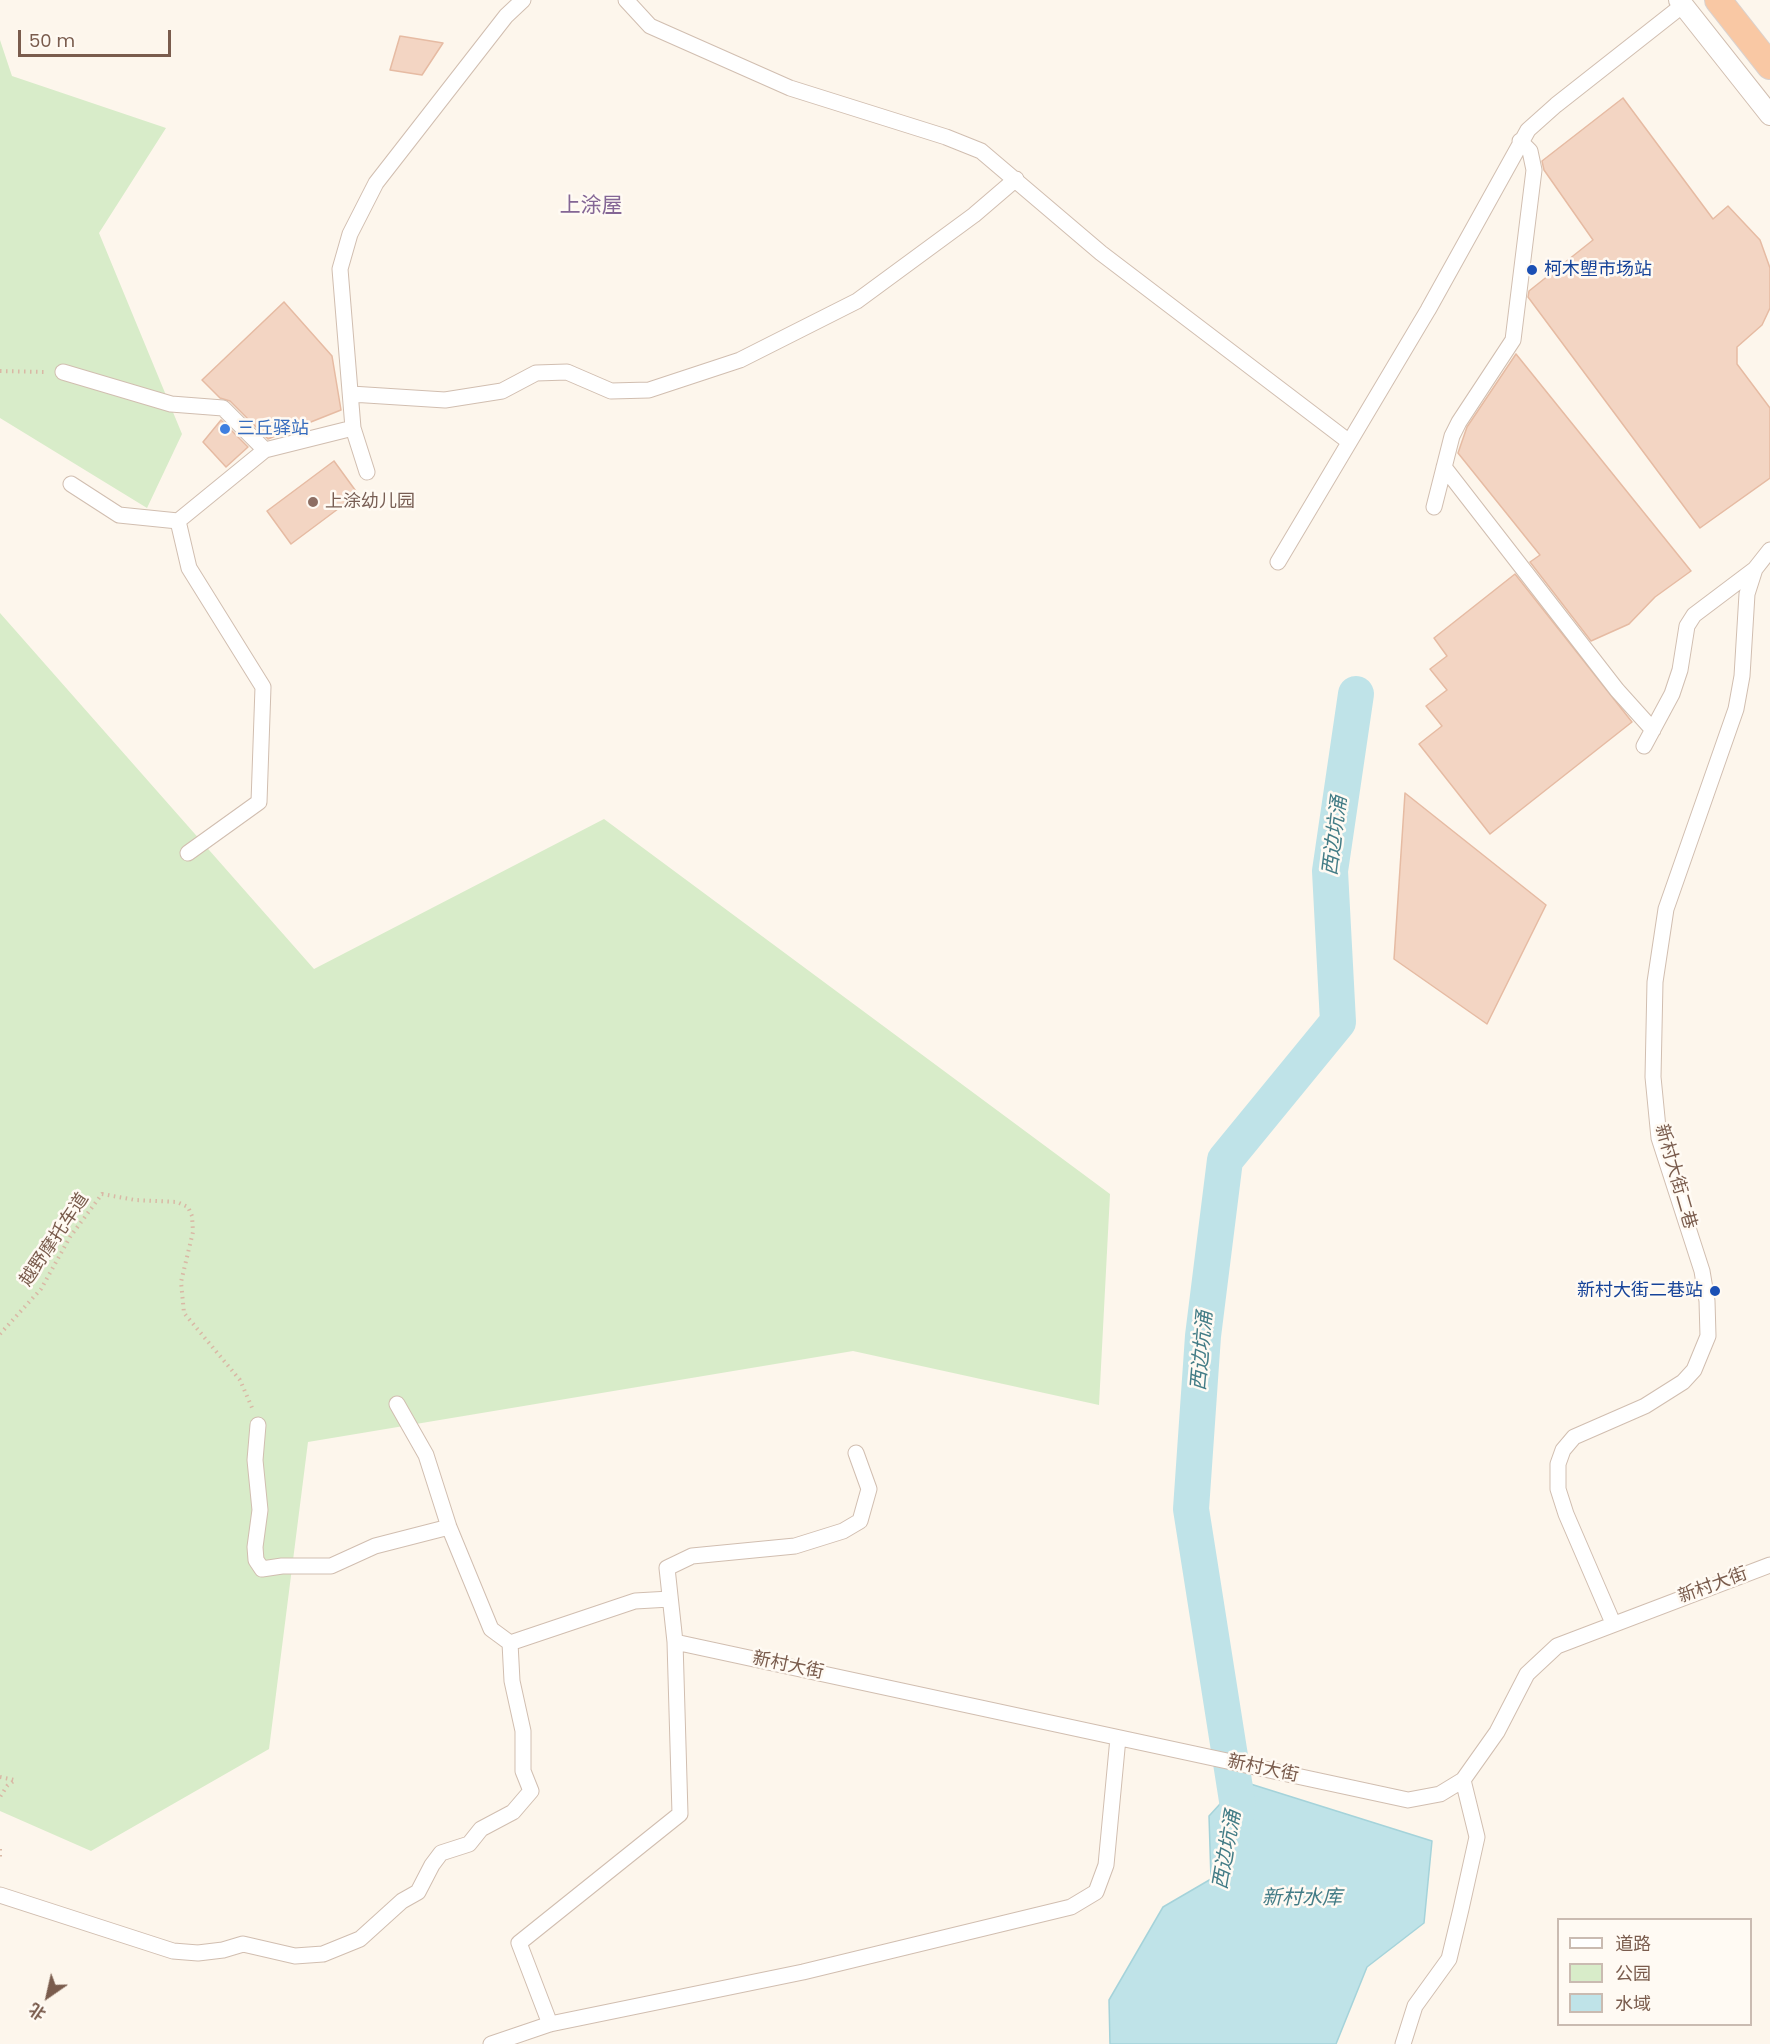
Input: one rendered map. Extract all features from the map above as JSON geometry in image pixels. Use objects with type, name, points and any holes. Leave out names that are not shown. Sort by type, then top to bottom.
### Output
[{"type":"highway","points":[[1718,0],[1770,66]]},
{"type":"street","points":[[367,472],[353,428],[340,270],[350,234],[376,183],[506,16],[523,0]]},
{"type":"street","points":[[626,0],[650,26],[790,88],[972,148],[1016,179],[1101,254],[1348,441]]},
{"type":"street","points":[[1278,562],[1428,310],[1520,141],[1549,110],[1681,3],[1770,115]]},
{"type":"street","points":[[1434,507],[1459,422],[1513,340],[1534,170],[1530,151],[1520,141]]},
{"type":"street","points":[[351,394],[445,400],[502,391],[536,372],[567,372],[611,391],[649,390],[740,360],[856,301],[974,215],[1016,179]]},
{"type":"street","points":[[63,372],[171,404],[223,408],[265,450]]},
{"type":"street","points":[[71,484],[118,515],[178,520],[265,450],[353,428]]},
{"type":"street","points":[[1444,467],[1617,690],[1653,730]]},
{"type":"street","points":[[178,520],[189,568],[263,687],[259,802],[188,853]]},
{"type":"street","name":"新村大街二巷","points":[[1613,1623],[1566,1514],[1558,1490],[1558,1464],[1563,1450],[1574,1437],[1646,1406],[1683,1382],[1694,1370],[1708,1336],[1707,1301],[1702,1271],[1659,1138],[1653,1077],[1655,982],[1666,909],[1736,709],[1742,676],[1744,611],[1755,569],[1770,550]]},
{"type":"street","points":[[1644,746],[1672,694],[1680,670],[1687,626],[1694,615],[1755,569]]},
{"type":"street","points":[[397,1404],[426,1455],[449,1527],[491,1629],[510,1643]]},
{"type":"street","points":[[258,1425],[255,1460],[260,1510],[255,1548],[256,1560],[262,1569],[282,1566],[331,1566],[375,1546],[449,1527]]},
{"type":"street","points":[[550,2024],[519,1943],[680,1814],[675,1642],[667,1568],[692,1556],[795,1546],[843,1531],[860,1521],[869,1489],[856,1453]]},
{"type":"street","name":"新村大街","points":[[675,1642],[1408,1800],[1440,1794],[1463,1780],[1497,1732],[1527,1674],[1557,1646],[1770,1565]]},
{"type":"street","points":[[510,1643],[635,1601],[670,1599]]},
{"type":"street","points":[[0,1895],[173,1951],[198,1953],[223,1950],[243,1944],[295,1956],[323,1954],[360,1939],[402,1901],[418,1893],[441,1853],[470,1844],[481,1828],[513,1812],[531,1791],[523,1771],[523,1731],[512,1681],[510,1643]]},
{"type":"street","points":[[491,2044],[550,2024],[803,1972],[1071,1907],[1096,1892],[1107,1865],[1118,1738]]},
{"type":"street","points":[[1402,2044],[1415,2006],[1449,1959],[1456,1929],[1477,1837],[1463,1780]]},
{"type":"path","points":[[0,371],[63,372]]},
{"type":"path","name":"越野摩托车道","points":[[0,1335],[41,1289],[70,1237],[102,1194],[135,1200],[177,1202],[188,1207],[192,1216],[193,1232],[181,1282],[184,1313],[240,1380],[258,1425]]},
{"type":"path","points":[[0,1777],[15,1780],[7,1786],[0,1797]]},
{"type":"path","points":[[0,1849],[0,1860]]},
{"type":"green space","points":[[0,40],[12,76],[166,128],[99,233],[182,434],[147,508],[0,418]]},
{"type":"green space","points":[[0,613],[314,969],[604,819],[1110,1194],[1099,1405],[853,1351],[308,1442],[269,1749],[91,1851],[0,1811]]},
{"type":"water","name":"新村水库","points":[[1241,1781],[1432,1841],[1424,1923],[1367,1967],[1336,2044],[1110,2044],[1109,2000],[1163,1907],[1211,1879],[1209,1816]]},
{"type":"building","points":[[400,36],[443,43],[422,75],[390,70]]},
{"type":"building","points":[[1623,98],[1713,219],[1728,206],[1760,240],[1770,268],[1770,308],[1762,325],[1737,347],[1737,364],[1770,408],[1770,478],[1700,528],[1528,297],[1529,291],[1593,240],[1544,170],[1542,161]]},
{"type":"building","points":[[284,302],[332,356],[341,410],[268,439],[230,401],[220,398],[202,380]]},
{"type":"building","points":[[1516,354],[1691,571],[1655,597],[1629,624],[1591,641],[1530,562],[1540,555],[1458,453],[1467,427]]},
{"type":"building","name":"三丘驿站","points":[[221,420],[248,447],[226,467],[203,442]]},
{"type":"building","name":"上涂幼儿园","points":[[334,461],[358,494],[291,544],[267,511]]},
{"type":"building","points":[[1515,574],[1632,722],[1490,834],[1419,744],[1442,726],[1426,706],[1447,690],[1430,669],[1447,656],[1434,638]]},
{"type":"building","points":[[1405,793],[1546,905],[1487,1024],[1394,959]]},
{"type":"waterway","name":"西边坑涌","points":[[1232,1835],[1238,1807],[1191,1509],[1203,1336],[1225,1160],[1338,1022],[1330,871],[1356,694]]},
{"type":"place","name":"柯木塱市场站","points":[[1532,270]]},
{"type":"place","name":"三丘驿站","points":[[225,429]]},
{"type":"place","name":"上涂幼儿园","points":[[313,502]]},
{"type":"place","name":"新村大街二巷站","points":[[1715,1291]]},
{"type":"district","name":"上涂屋","points":[[591,207]]}]
